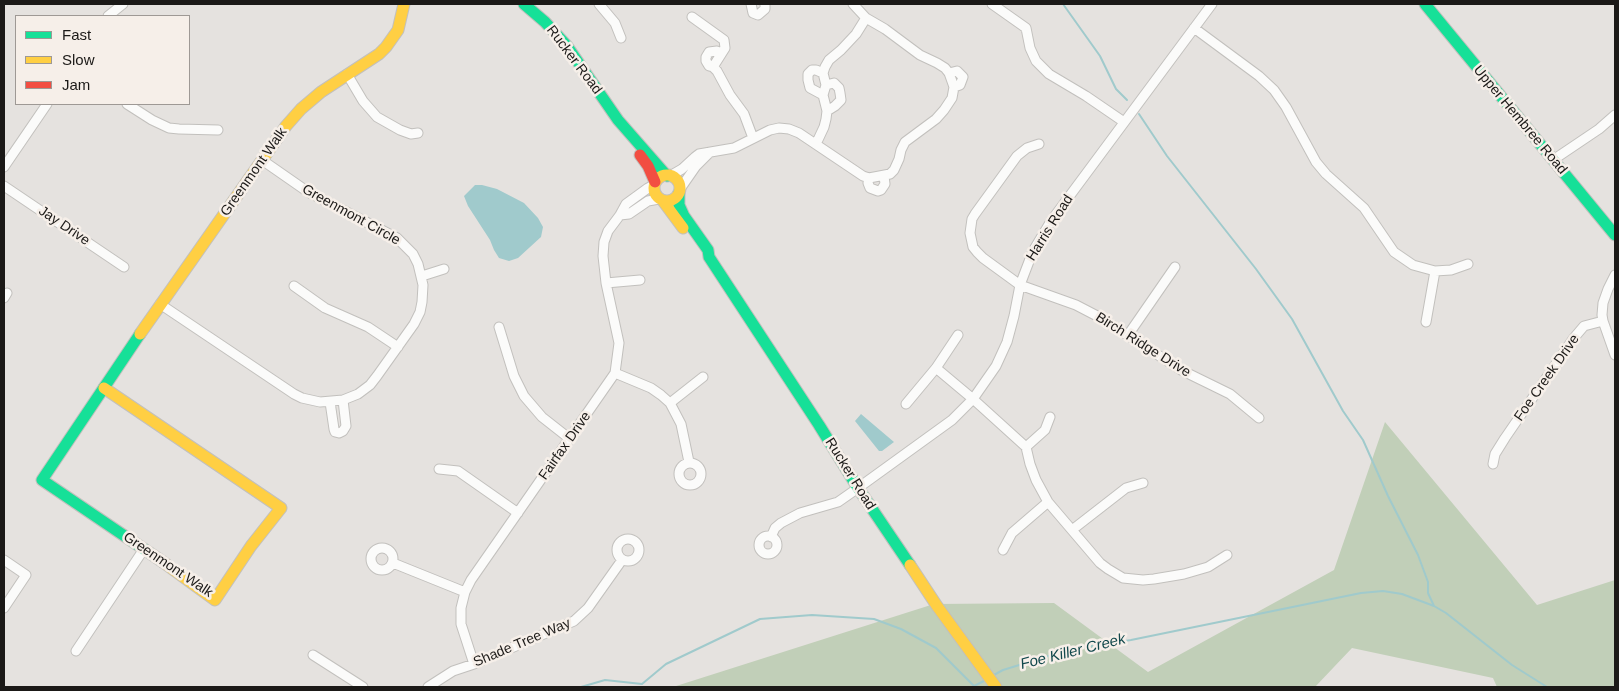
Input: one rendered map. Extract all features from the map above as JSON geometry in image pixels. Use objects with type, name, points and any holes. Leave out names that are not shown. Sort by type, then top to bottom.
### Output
[{"type":"street","points":[[109,15],[123,4]]},
{"type":"street","name":"Greenmont Walk","points":[[104,388],[280,508],[214,600],[144,549],[42,480],[160,304],[286,126],[301,109],[321,92],[379,54],[386,47],[398,30],[404,4]]},
{"type":"street","name":"Rucker Road","points":[[524,4],[545,22],[567,46],[618,120],[669,176]]},
{"type":"street","points":[[599,4],[615,23],[621,38]]},
{"type":"street","points":[[751,4],[753,13],[758,15],[765,10],[765,4]]},
{"type":"street","points":[[661,200],[655,194],[655,184],[661,177],[669,176],[688,165],[694,157],[734,148],[753,138],[780,128],[799,133],[863,176],[869,178],[884,176],[894,170],[905,142],[936,119],[952,98],[954,87],[960,85],[963,77],[957,72],[949,73],[937,63],[920,56],[885,29],[866,18],[853,4]]},
{"type":"street","points":[[992,4],[1026,28],[1030,48],[1036,61],[1049,74],[1124,122]]},
{"type":"street","name":"Harris Road","points":[[771,537],[775,528],[781,523],[800,513],[838,502],[952,420],[974,399],[996,366],[1007,342],[1020,284],[1033,251],[1051,221],[1212,4]]},
{"type":"street","name":"Upper Hembree Road","points":[[1425,4],[1615,235]]},
{"type":"street","points":[[692,17],[724,40],[725,48],[721,54],[712,50],[706,57],[707,64],[713,67],[744,114],[753,138]]},
{"type":"street","points":[[816,144],[824,127],[827,110],[823,95],[826,85],[823,73],[829,60],[841,50],[866,18]]},
{"type":"street","points":[[1194,28],[1259,76],[1274,90],[1286,107],[1316,162],[1326,174],[1364,208],[1394,252],[1413,265],[1435,271],[1452,270],[1468,264]]},
{"type":"street","points":[[823,73],[812,70],[808,74],[810,88],[823,95]]},
{"type":"street","points":[[347,74],[363,101],[377,117],[400,130],[411,134],[418,133]]},
{"type":"street","points":[[826,85],[834,84],[839,88],[840,93],[838,104],[827,110]]},
{"type":"street","points":[[4,167],[46,105]]},
{"type":"street","points":[[129,105],[169,128],[218,130]]},
{"type":"street","points":[[1554,160],[1614,119]]},
{"type":"street","name":"Rucker Road","points":[[618,120],[624,135],[648,166],[655,184]]},
{"type":"street","name":"Birch Ridge Drive","points":[[1039,144],[1027,148],[1017,156],[975,214],[970,227],[971,240],[977,252],[1020,284],[1076,305],[1101,318],[1181,370],[1230,394],[1259,418]]},
{"type":"street","points":[[620,215],[629,214],[648,201],[672,200],[696,166],[710,152]]},
{"type":"street","name":"Greenmont Circle","points":[[160,304],[294,394],[312,401],[330,402],[343,400],[358,394],[370,385],[398,347],[420,312],[424,294],[422,276],[413,254],[397,238],[308,192],[262,160]]},
{"type":"street","points":[[669,176],[676,179],[679,191]]},
{"type":"street","points":[[869,178],[868,186],[872,190],[878,191],[884,187],[884,176]]},
{"type":"street","name":"Fairfax Drive","points":[[474,664],[461,624],[461,608],[465,592],[471,580],[615,373],[618,342],[606,283],[603,256],[604,242],[608,230],[626,204],[655,184]]},
{"type":"street","name":"Jay Drive","points":[[4,186],[124,267]]},
{"type":"street","name":"Rucker Road","points":[[679,191],[679,205],[684,216],[708,250],[709,257],[858,488],[937,606],[996,687]]},
{"type":"street","name":"Rucker Road","points":[[661,200],[702,253],[709,257]]},
{"type":"street","points":[[1128,335],[1175,268]]},
{"type":"street","points":[[422,276],[444,269]]},
{"type":"street","points":[[1426,322],[1435,271]]},
{"type":"street","points":[[1615,275],[1603,303],[1603,321],[1615,355]]},
{"type":"street","points":[[606,283],[640,280]]},
{"type":"street","points":[[294,286],[325,308],[368,327],[398,347]]},
{"type":"street","name":"Foe Creek Drive","points":[[1494,464],[1495,454],[1505,438],[1573,339],[1584,326],[1603,321]]},
{"type":"street","points":[[499,327],[514,376],[524,396],[542,417],[570,439]]},
{"type":"street","points":[[906,404],[936,368],[958,334]]},
{"type":"street","points":[[936,368],[974,399],[1026,447],[1036,480],[1048,502],[1100,563],[1123,578],[1143,580],[1184,574],[1208,567],[1227,555]]},
{"type":"street","points":[[615,373],[651,388],[670,403],[681,424],[689,462]]},
{"type":"street","points":[[670,403],[703,377]]},
{"type":"street","points":[[330,402],[334,429],[335,432],[339,433],[344,431],[346,426],[343,400]]},
{"type":"street","points":[[1026,447],[1045,430],[1050,417]]},
{"type":"street","points":[[439,469],[458,471],[518,513]]},
{"type":"street","points":[[1072,530],[1126,488],[1143,483]]},
{"type":"street","points":[[1003,550],[1012,533],[1048,502]]},
{"type":"street","points":[[76,650],[144,549]]},
{"type":"street","points":[[4,560],[26,575],[4,607]]},
{"type":"street","name":"Shade Tree Way","points":[[428,687],[453,671],[474,664],[574,621],[588,608],[622,560]]},
{"type":"street","points":[[392,563],[465,592]]},
{"type":"street","points":[[313,655],[363,687]]},
{"type":"green space","points":[[1385,422],[1537,605],[1615,580],[1615,687],[1497,687],[1493,678],[1352,648],[1315,687],[673,687],[934,604],[1054,603],[1148,672],[1334,570]]},
{"type":"water","points":[[475,185],[497,189],[524,203],[538,218],[543,227],[541,237],[518,258],[509,261],[499,258],[468,206],[464,196]]},
{"type":"water","points":[[861,414],[894,442],[882,451],[879,451],[855,421]]},
{"type":"waterway","points":[[1063,4],[1100,56],[1116,89],[1127,100]]},
{"type":"waterway","points":[[1139,114],[1167,156],[1256,269],[1292,319],[1343,411],[1363,440],[1388,496],[1418,555],[1428,582],[1428,593],[1434,606]]},
{"type":"waterway","name":"Foe Killer Creek","points":[[992,676],[1003,670],[1068,650],[1131,640],[1361,593],[1383,591],[1402,594],[1434,606],[1446,613],[1512,665],[1547,687]]},
{"type":"waterway","name":"Foe Killer Creek","points":[[581,687],[605,680],[642,684],[666,664],[760,619],[812,615],[874,619],[901,629],[936,648],[974,686],[986,680]]},
{"type":"traffic: fast","points":[[524,4],[545,22],[567,46],[618,120],[667,176]]},
{"type":"traffic: fast","points":[[1425,4],[1615,235]]},
{"type":"traffic: fast","points":[[679,193],[679,205],[684,216],[708,250],[709,257],[910,565]]},
{"type":"traffic: fast","points":[[140,334],[42,480],[163,562]]},
{"type":"traffic: slow","points":[[140,334],[286,126],[301,109],[321,92],[379,54],[386,47],[398,30],[404,4]]},
{"type":"traffic: slow","points":[[667,175],[676,179],[680,188],[676,197],[667,201],[658,197],[654,188],[658,179],[667,175]]},
{"type":"traffic: slow","points":[[663,201],[683,228]]},
{"type":"traffic: slow","points":[[104,388],[281,508],[251,546],[215,600],[163,562]]},
{"type":"traffic: slow","points":[[910,565],[937,606],[996,687]]},
{"type":"traffic: jam","points":[[640,155],[648,166],[655,182]]}]
